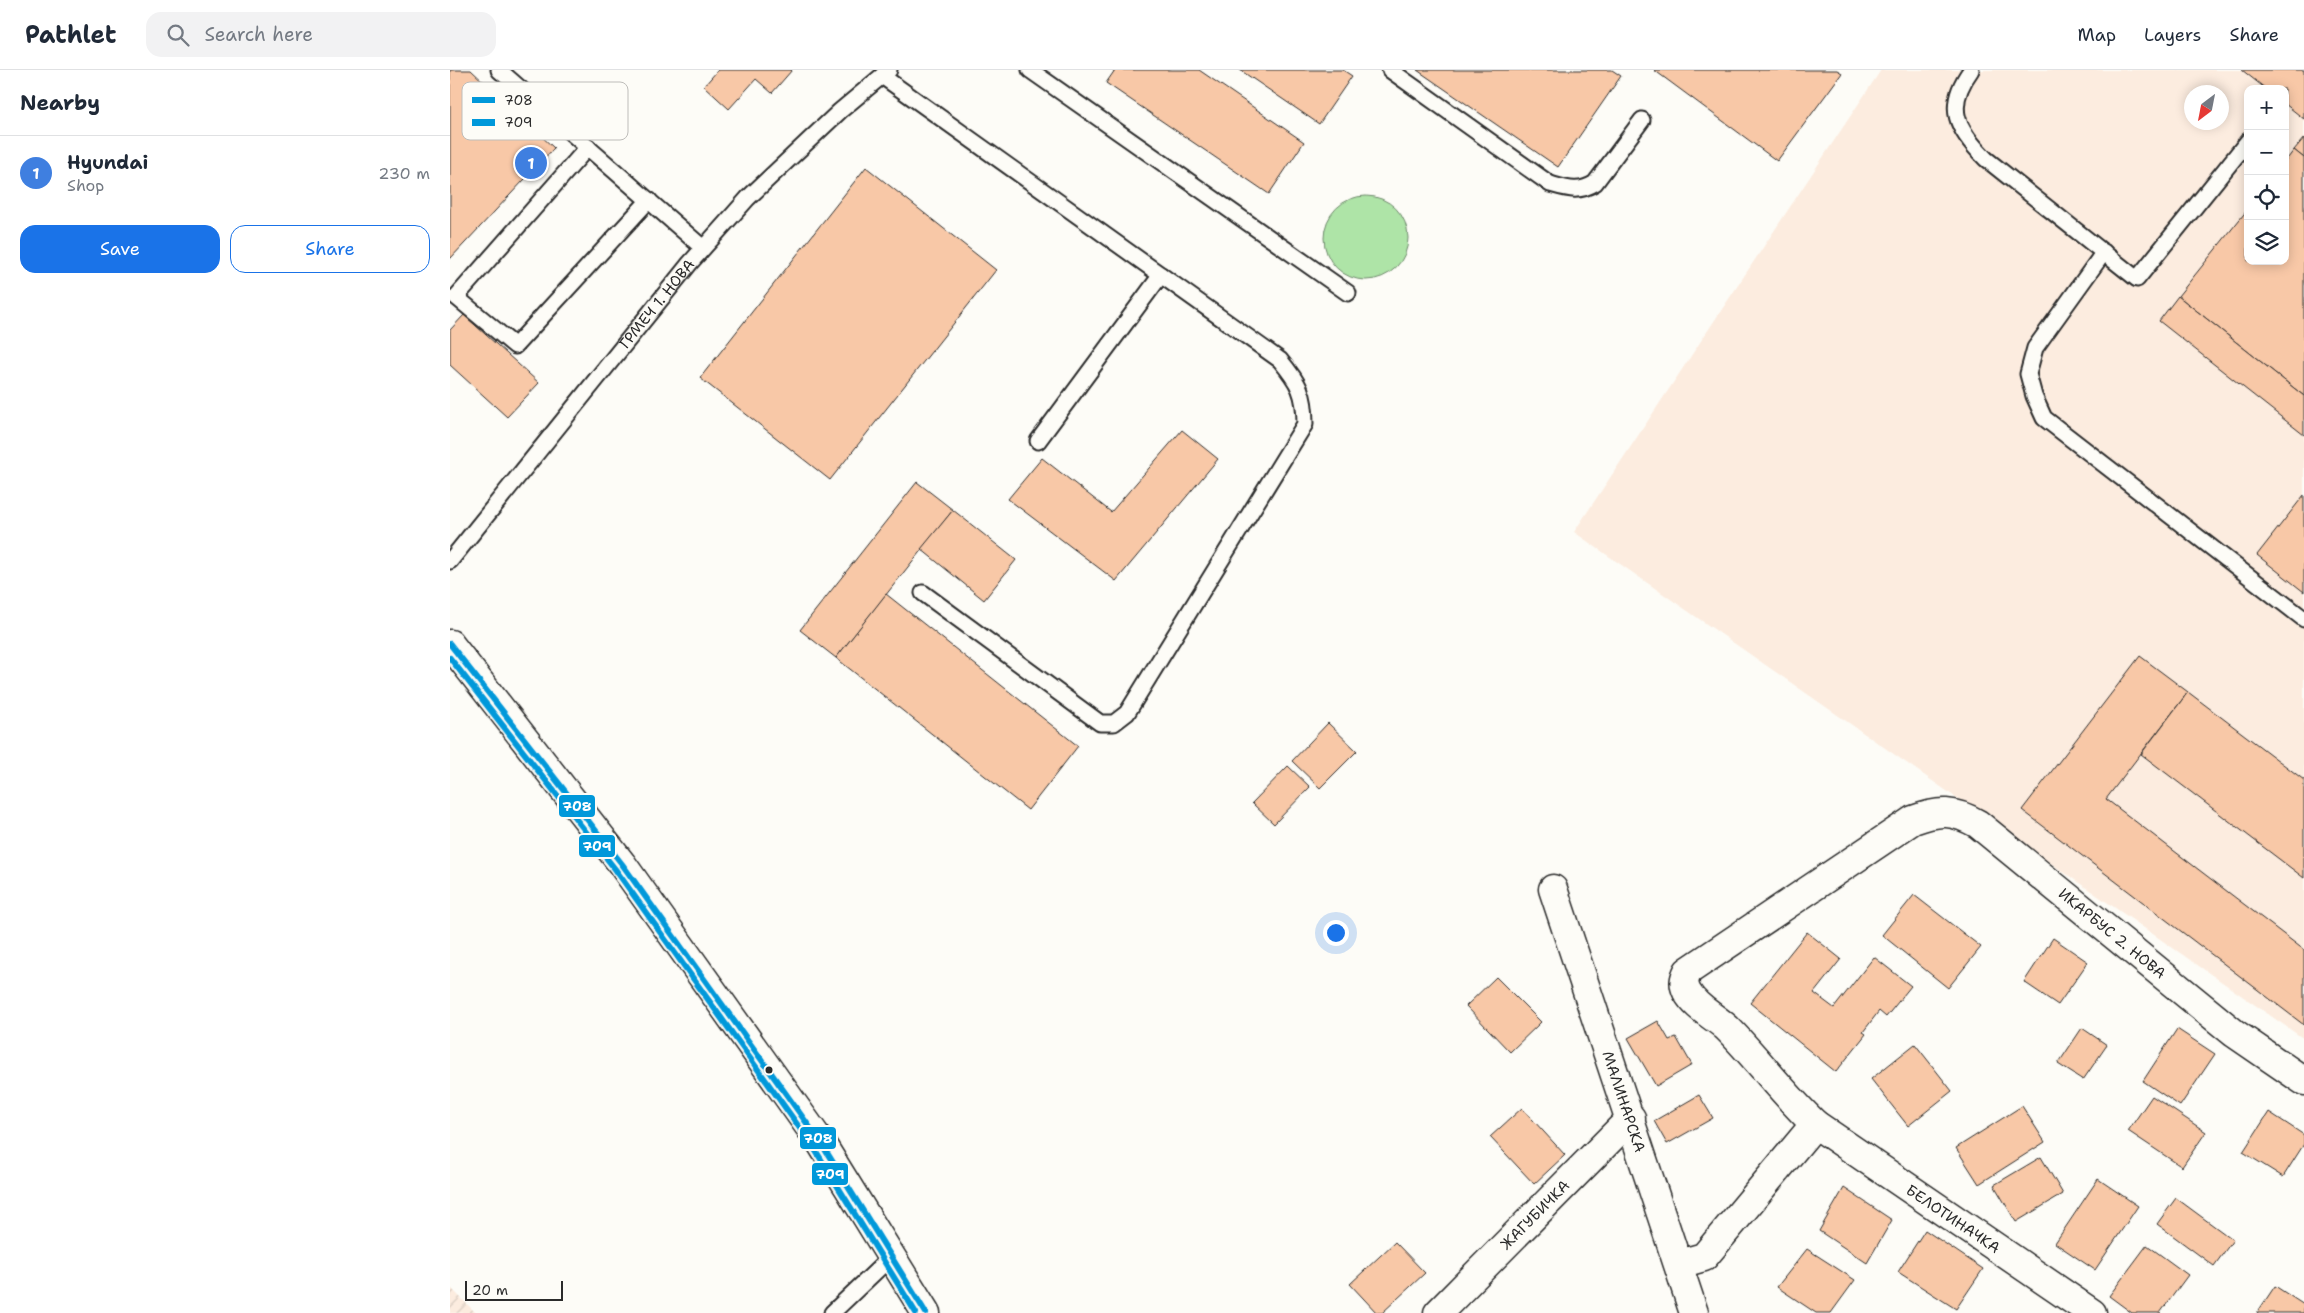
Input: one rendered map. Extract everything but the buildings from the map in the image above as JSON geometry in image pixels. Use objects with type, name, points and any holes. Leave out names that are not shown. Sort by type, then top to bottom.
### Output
[{"type":"street","points":[[450,644],[622,864],[829,1153],[926,1313]]},
{"type":"street","name":"ИКАРБУС 2. НОВА","points":[[1685,988],[1684,980],[1688,971],[1913,820],[1930,813],[1947,812],[1964,816],[1978,824],[2234,1033],[2304,1081]]},
{"type":"street","name":"МАЛИНАРСКА","points":[[1553,889],[1631,1118],[1694,1313]]},
{"type":"street","name":"БЕЛОТИНАЧКА","points":[[1685,988],[1694,1002],[1727,1028],[1797,1107],[1815,1124],[2092,1313]]},
{"type":"street","name":"ЖАГУБИЧКА","points":[[1438,1313],[1631,1118]]},
{"type":"street","points":[[1679,1264],[1704,1257],[1815,1124]]},
{"type":"lane","points":[[498,70],[512,82]]},
{"type":"lane","points":[[1030,70],[1348,293]]},
{"type":"lane","points":[[1390,70],[1550,184],[1571,191],[1586,188],[1595,183],[1642,120]]},
{"type":"lane","points":[[1970,70],[1962,82],[1955,103],[1957,121],[1967,140],[1986,159],[2137,279],[2244,146]]},
{"type":"lane","points":[[885,73],[1280,360],[1297,380],[1305,403],[1305,424],[1127,713],[1114,723],[1100,723],[923,593]]},
{"type":"lane","name":"ГРМЕЧ 1. НОВА","points":[[450,561],[703,248],[748,198],[885,73]]},
{"type":"lane","points":[[580,140],[703,248]]},
{"type":"lane","points":[[588,147],[456,297],[515,346],[649,200]]},
{"type":"lane","points":[[2104,252],[2035,348],[2028,374],[2034,396],[2044,418],[2304,619]]},
{"type":"lane","points":[[1038,441],[1161,275]]},
{"type":"lane","points":[[832,1313],[892,1255]]},
{"type":"shaded area","points":[[1881,70],[2304,70],[2304,1039],[1574,532]]},
{"type":"shaded area","points":[[450,1287],[476,1313],[450,1313]]},
{"type":"green space","points":[[1358,196],[1374,196],[1390,203],[1401,214],[1408,230],[1405,254],[1396,268],[1390,273],[1374,280],[1358,280],[1342,273],[1331,262],[1324,246],[1324,230],[1331,214],[1342,203]]},
{"type":"transit line","name":"708","points":[[450,644],[622,864],[821,1143],[926,1313]]},
{"type":"transit line","name":"709","points":[[450,658],[615,869],[814,1148],[916,1313]]},
{"type":"place","name":"Hyundai","points":[[531,163]]}]
